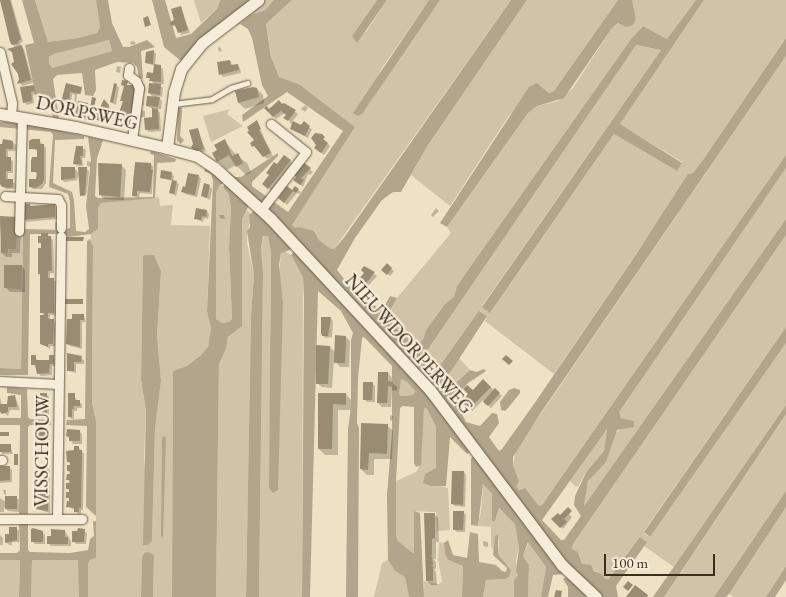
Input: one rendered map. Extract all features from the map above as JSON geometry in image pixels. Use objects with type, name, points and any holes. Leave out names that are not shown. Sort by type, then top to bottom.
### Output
[{"type":"street","points":[[166,148],[178,74],[202,43],[258,0]]},
{"type":"street","points":[[0,52],[15,120],[20,196],[19,230]]},
{"type":"street","points":[[129,68],[129,77],[136,81],[139,88],[132,140]]},
{"type":"street","name":"DORPSWEG","points":[[15,120],[50,123],[166,148]]},
{"type":"street","points":[[260,210],[310,154],[271,124]]},
{"type":"street","name":"NIEUWDORPERWEG","points":[[166,148],[208,162],[260,210],[430,390],[562,565],[575,580],[596,597]]},
{"type":"street","points":[[5,196],[20,196]]},
{"type":"street","name":"VISSCHOUW","points":[[20,196],[58,199],[61,205],[61,379],[58,384],[57,518]]},
{"type":"street","points":[[0,381],[58,384]]},
{"type":"street","name":"VISSCHOUW","points":[[0,519],[82,518]]},
{"type":"lane","points":[[172,104],[212,99],[231,88],[247,83]]},
{"type":"shaded area","points":[[22,0],[35,0],[48,42],[97,33],[100,27],[96,0],[108,0],[112,23],[123,47],[129,47],[147,40],[155,47],[141,51],[143,78],[139,79],[137,67],[133,63],[117,62],[95,70],[96,90],[93,96],[85,95],[82,73],[57,75],[53,79],[59,120],[58,128],[61,131],[84,136],[84,139],[55,140],[53,183],[72,192],[76,231],[85,232],[89,229],[86,206],[91,160],[88,137],[103,140],[97,158],[95,196],[98,198],[153,197],[154,155],[150,154],[151,151],[176,159],[175,162],[157,163],[155,198],[101,203],[98,207],[98,229],[91,234],[68,237],[65,234],[30,234],[28,375],[0,375],[0,368],[21,369],[23,232],[25,229],[63,230],[70,228],[70,202],[68,194],[49,187],[53,135],[51,132],[0,127],[0,122],[8,122],[53,127],[54,119],[45,97],[36,97],[25,45],[34,43]],"holes":[[[109,40],[112,51],[52,68],[49,63],[49,57],[54,54]]]},
{"type":"shaded area","points":[[35,0],[96,0],[100,27],[97,33],[48,42]]},
{"type":"shaded area","points":[[152,0],[165,0],[176,38],[191,34],[217,9],[220,0],[251,0],[181,61],[164,47]]},
{"type":"shaded area","points":[[194,0],[220,0],[217,9],[201,23]]},
{"type":"shaded area","points":[[251,0],[274,0],[265,10],[251,15],[240,24],[209,33]]},
{"type":"shaded area","points":[[274,0],[292,0],[266,24],[271,57],[279,77],[300,85],[355,127],[292,225],[295,228],[299,227],[314,231],[319,240],[331,249],[334,249],[343,239],[511,0],[527,0],[428,145],[401,192],[393,192],[382,200],[355,238],[337,270],[358,296],[378,308],[384,307],[390,296],[397,298],[390,311],[392,324],[414,345],[423,340],[426,330],[445,304],[454,297],[457,286],[631,39],[643,26],[667,39],[696,0],[704,0],[620,124],[682,163],[677,171],[614,134],[490,313],[482,307],[661,50],[636,45],[426,352],[427,359],[434,369],[437,370],[479,311],[487,316],[442,385],[447,391],[470,370],[476,372],[484,369],[486,371],[468,383],[454,398],[466,422],[480,426],[492,413],[497,414],[499,423],[489,437],[499,451],[534,404],[637,253],[688,174],[693,173],[703,160],[786,38],[786,56],[542,411],[513,457],[513,465],[519,482],[516,486],[519,490],[525,488],[539,506],[542,505],[786,155],[786,168],[619,412],[621,418],[634,421],[634,427],[617,430],[606,462],[588,481],[584,506],[786,219],[786,235],[573,544],[572,549],[578,552],[582,564],[591,565],[594,571],[602,574],[605,579],[609,579],[640,537],[647,542],[616,586],[618,597],[602,597],[570,570],[401,353],[365,311],[259,203],[227,174],[229,172],[235,177],[241,177],[278,153],[278,156],[252,182],[252,186],[288,212],[343,131],[287,92],[243,122],[242,115],[268,96],[262,85],[252,38],[248,29],[240,24],[251,15],[265,10]],"holes":[[[607,429],[604,451],[587,471],[575,496],[574,505],[581,516],[564,540],[561,540],[542,520]]]},
{"type":"shaded area","points":[[292,0],[377,0],[352,36],[366,32],[387,0],[429,0],[382,68],[358,116],[440,0],[511,0],[334,249],[331,249],[319,240],[314,231],[295,229],[291,225],[355,127],[304,88],[279,77],[273,67],[266,24]]},
{"type":"shaded area","points":[[377,0],[387,0],[357,43],[352,36]]},
{"type":"shaded area","points":[[429,0],[440,0],[362,114],[358,116],[353,113]]},
{"type":"shaded area","points":[[527,0],[618,0],[554,91],[549,93],[537,83],[508,117],[450,206],[411,175],[428,145]]},
{"type":"shaded area","points":[[618,0],[632,0],[636,18],[633,25],[626,27],[618,23],[612,28],[564,98],[537,106],[528,113],[447,227],[440,223],[529,87],[537,83],[549,93],[554,91]]},
{"type":"shaded area","points":[[632,0],[696,0],[667,39],[643,26],[631,39],[457,286],[454,298],[445,304],[426,330],[423,340],[414,345],[392,324],[390,312],[397,298],[451,233],[447,227],[528,113],[537,106],[558,101],[573,88],[612,28],[619,23],[626,27],[636,18]]},
{"type":"shaded area","points":[[704,0],[786,0],[786,38],[703,160],[693,173],[688,174],[679,191],[554,374],[485,321],[487,316],[480,311],[440,368],[434,370],[427,359],[426,352],[635,45],[661,50],[482,306],[491,312],[614,134],[677,171],[682,162],[620,124]]},
{"type":"shaded area","points":[[109,40],[112,51],[52,68],[49,63],[49,57],[54,54]]},
{"type":"shaded area","points":[[786,56],[786,155],[539,507],[525,488],[519,490],[516,486],[513,465],[516,450]]},
{"type":"shaded area","points":[[178,108],[182,108],[180,136],[184,140],[181,144],[177,141]]},
{"type":"shaded area","points":[[230,109],[227,114],[243,126],[211,142],[203,116]]},
{"type":"shaded area","points":[[206,167],[225,182],[219,186],[216,193],[216,319],[222,323],[229,322],[232,319],[229,246],[231,208],[229,195],[223,187],[226,183],[249,205],[242,219],[242,326],[228,337],[226,349],[219,364],[216,597],[172,597],[173,371],[187,366],[201,355],[208,347],[211,329],[207,311],[213,181],[211,174],[204,171]]},
{"type":"shaded area","points":[[786,168],[786,219],[584,506],[588,481],[610,450],[615,433],[634,421],[621,418],[618,412]]},
{"type":"shaded area","points":[[219,185],[229,195],[231,208],[229,246],[232,320],[222,323],[216,319],[216,193]]},
{"type":"shaded area","points":[[159,197],[160,206],[173,205],[171,225],[210,226],[207,311],[211,329],[208,347],[187,366],[173,371],[172,597],[153,597],[154,555],[142,558],[141,597],[88,597],[88,564],[90,560],[96,558],[96,421],[92,402],[93,246],[88,239],[91,239],[91,234],[98,229],[98,206],[101,203]],"holes":[[[154,255],[161,271],[157,335],[161,381],[155,429],[152,541],[144,459],[146,410],[141,380],[143,256]]]},
{"type":"shaded area","points":[[247,210],[250,213],[250,223],[247,231],[247,243],[254,275],[251,316],[246,597],[216,597],[219,364],[226,349],[228,337],[242,326],[242,218]]},
{"type":"shaded area","points":[[255,210],[292,246],[290,250],[281,253],[279,265],[283,303],[278,490],[273,493],[269,488],[271,252],[268,236],[263,236],[261,248],[263,273],[259,597],[246,597],[251,316],[254,275],[247,231],[250,227],[249,215]]},
{"type":"shaded area","points":[[16,232],[23,232],[21,369],[0,368],[0,239],[1,253],[8,253]]},
{"type":"shaded area","points":[[264,235],[268,236],[271,252],[270,336],[283,303],[279,275],[281,253],[283,250],[291,255],[303,277],[302,597],[259,597],[263,273],[261,248]]},
{"type":"shaded area","points":[[786,235],[786,327],[644,531],[645,534],[650,537],[786,343],[786,405],[674,567],[644,546],[611,579],[605,579],[602,574],[582,564],[578,552],[572,549],[573,544]]},
{"type":"shaded area","points":[[90,240],[93,246],[92,402],[96,421],[96,516],[86,507],[87,426],[66,425],[67,420],[85,419],[87,241]]},
{"type":"shaded area","points":[[295,251],[429,396],[471,451],[467,454],[450,437],[446,486],[431,486],[423,483],[425,474],[436,468],[436,427],[427,409],[424,408],[421,465],[416,467],[414,463],[414,407],[403,406],[400,408],[396,481],[396,536],[398,541],[414,554],[414,511],[420,513],[424,597],[409,597],[405,577],[395,571],[388,560],[387,495],[392,434],[392,366],[364,337],[362,338],[358,378],[358,597],[346,597],[348,429],[351,407],[351,340],[353,333],[341,311],[318,291],[310,597],[302,597],[304,299],[303,277],[291,255]],"holes":[[[401,379],[407,382],[415,391],[413,395],[401,396],[399,394]]]},
{"type":"shaded area","points":[[154,255],[161,271],[157,335],[161,381],[155,429],[152,541],[148,545],[143,545],[146,410],[141,380],[143,256]]},
{"type":"shaded area","points":[[786,327],[786,343],[650,537],[644,532]]},
{"type":"shaded area","points":[[459,358],[470,370],[447,391],[442,385]]},
{"type":"shaded area","points":[[400,379],[407,382],[415,391],[413,395],[401,396],[399,394]]},
{"type":"shaded area","points":[[7,387],[27,389],[28,417],[30,419],[51,420],[51,425],[30,425],[28,427],[28,514],[19,514],[20,425],[0,425],[0,418],[21,418],[21,395],[7,393]]},
{"type":"shaded area","points":[[514,388],[520,390],[520,393],[505,411],[501,410],[500,402],[509,390]]},
{"type":"shaded area","points":[[786,405],[786,414],[664,597],[653,597]]},
{"type":"shaded area","points":[[424,408],[427,409],[436,427],[436,469],[431,486],[448,488],[450,530],[437,531],[436,512],[414,511],[414,554],[398,541],[396,536],[396,481],[416,472],[419,467]]},
{"type":"shaded area","points":[[786,414],[786,491],[714,597],[664,597]]},
{"type":"shaded area","points":[[607,428],[604,451],[587,471],[578,487],[575,486],[570,481]]},
{"type":"shaded area","points":[[164,436],[166,438],[163,537],[161,536],[162,438]]},
{"type":"shaded area","points":[[473,456],[564,574],[553,575],[548,597],[541,597],[546,567],[528,542],[523,556],[529,565],[528,597],[514,597],[514,580],[518,575],[516,571],[519,548],[515,524],[499,508],[495,521],[492,521],[492,494],[483,484],[478,526],[471,525],[471,459]]},
{"type":"shaded area","points":[[483,484],[492,494],[492,521],[497,516],[498,508],[515,523],[519,548],[516,560],[518,575],[514,580],[514,597],[483,597],[486,580],[505,579],[511,570],[498,554],[499,540],[495,536],[494,551],[491,546],[491,527],[478,526]]},
{"type":"shaded area","points":[[786,491],[786,507],[729,594],[726,597],[714,597]]},
{"type":"shaded area","points":[[786,507],[786,566],[766,597],[734,597],[729,594]]},
{"type":"shaded area","points":[[93,521],[96,521],[96,558],[90,560],[88,564],[88,597],[79,597],[78,560],[32,560],[31,597],[19,597],[20,560],[0,560],[0,553],[17,553],[20,550],[19,524],[28,523],[28,550],[30,552],[70,553],[88,550],[90,539],[94,536]]},
{"type":"shaded area","points":[[470,532],[478,534],[479,562],[496,565],[506,572],[507,568],[493,555],[495,536],[498,534],[498,554],[511,570],[509,577],[505,579],[486,580],[483,597],[462,597],[463,566],[448,560],[445,554],[444,543],[448,540],[453,555],[467,558]]},
{"type":"shaded area","points":[[439,542],[444,543],[445,554],[448,560],[463,566],[462,597],[424,597],[424,581],[439,584],[442,581],[438,560]]},
{"type":"shaded area","points":[[529,542],[546,567],[541,597],[528,597],[529,565],[523,556]]},
{"type":"shaded area","points":[[148,552],[154,555],[153,597],[141,597],[142,558],[144,553]]},
{"type":"shaded area","points":[[0,560],[20,560],[19,597],[0,597]]},
{"type":"shaded area","points":[[32,560],[79,560],[79,597],[31,597]]},
{"type":"shaded area","points":[[388,560],[395,571],[405,577],[409,597],[374,597],[382,563]]},
{"type":"shaded area","points":[[786,566],[786,580],[775,597],[766,597]]},
{"type":"shaded area","points":[[566,577],[586,594],[585,597],[568,597],[568,587],[563,579]]},
{"type":"building","points":[[0,0],[10,0],[21,40],[18,41],[19,43],[12,45],[10,42]]},
{"type":"building","points":[[181,6],[188,30],[178,33],[175,25],[171,26],[170,22],[174,20],[171,9]]},
{"type":"building","points":[[148,16],[151,25],[145,27],[143,18]]},
{"type":"building","points":[[22,45],[31,80],[17,84],[18,74],[11,64],[14,62],[12,52],[7,49]]},
{"type":"building","points":[[154,50],[153,64],[145,63],[146,52]]},
{"type":"building","points":[[230,60],[231,65],[238,64],[239,70],[219,75],[217,62]]},
{"type":"building","points":[[154,64],[161,65],[161,82],[149,81],[150,78],[146,78],[147,72],[153,73]]},
{"type":"building","points":[[122,80],[128,81],[127,85],[135,85],[131,118],[127,120],[125,126],[115,124],[123,101],[120,101],[124,86],[121,85]]},
{"type":"building","points":[[66,83],[82,87],[80,94],[70,92],[68,114],[58,113]]},
{"type":"building","points":[[114,83],[117,84],[113,103],[110,102]]},
{"type":"building","points":[[149,83],[161,84],[160,95],[148,93]]},
{"type":"building","points":[[34,85],[35,91],[31,92],[32,101],[23,103],[20,87]]},
{"type":"building","points":[[253,87],[257,88],[259,97],[238,103],[235,91]]},
{"type":"building","points":[[147,96],[160,97],[158,107],[146,106]]},
{"type":"building","points":[[92,97],[96,98],[94,108],[90,108]]},
{"type":"building","points":[[104,99],[109,105],[105,122],[93,119],[95,109],[99,110]]},
{"type":"building","points":[[279,100],[282,104],[284,103],[296,110],[288,121],[283,118],[286,115],[281,111],[273,117],[264,108],[267,106],[269,109]]},
{"type":"building","points":[[78,101],[88,103],[86,118],[75,116]]},
{"type":"building","points":[[152,108],[158,109],[159,129],[145,130],[144,118],[152,117]]},
{"type":"building","points":[[257,120],[261,129],[259,130],[271,153],[263,157],[254,146],[252,147],[250,143],[254,140],[247,132],[249,131],[247,127]]},
{"type":"building","points":[[293,121],[301,125],[304,121],[310,126],[305,136],[290,129]]},
{"type":"building","points":[[198,128],[204,149],[195,151],[191,147],[193,144],[189,130]]},
{"type":"building","points":[[315,133],[322,134],[325,137],[323,139],[328,143],[321,153],[314,148],[316,145],[311,138]]},
{"type":"building","points":[[3,139],[13,141],[13,149],[6,149],[6,157],[11,157],[11,171],[6,171],[6,179],[13,179],[13,187],[9,188],[2,187],[0,184],[0,144],[2,144]]},
{"type":"building","points":[[40,139],[40,144],[44,144],[44,180],[36,188],[29,187],[29,179],[36,179],[37,172],[31,172],[32,157],[37,157],[37,149],[29,149],[29,141]]},
{"type":"building","points":[[225,139],[232,156],[238,153],[243,163],[236,167],[229,155],[217,162],[212,153],[217,150],[214,145]]},
{"type":"building","points":[[76,146],[83,146],[83,156],[80,156],[82,164],[73,164]]},
{"type":"building","points":[[284,155],[291,160],[268,189],[262,184],[269,175],[266,173],[274,162],[277,164]]},
{"type":"building","points":[[135,162],[151,163],[151,170],[153,170],[150,192],[137,191],[137,196],[132,196]]},
{"type":"building","points":[[303,162],[311,168],[301,178],[304,180],[300,185],[293,180],[296,177],[294,175]]},
{"type":"building","points":[[98,163],[122,164],[120,197],[99,195]]},
{"type":"building","points":[[61,167],[75,167],[75,178],[61,180]]},
{"type":"building","points":[[78,167],[87,167],[85,195],[80,196]]},
{"type":"building","points":[[161,170],[172,172],[171,180],[160,178]]},
{"type":"building","points":[[188,173],[199,175],[195,195],[181,192],[183,186],[185,187]]},
{"type":"building","points":[[172,180],[177,181],[174,194],[169,193]]},
{"type":"building","points":[[204,183],[210,185],[207,198],[201,196]]},
{"type":"building","points":[[287,186],[292,190],[295,186],[299,189],[296,193],[293,191],[284,203],[278,198]]},
{"type":"building","points":[[23,204],[30,204],[30,206],[55,204],[55,217],[23,220]]},
{"type":"building","points":[[196,208],[207,210],[206,217],[202,216],[201,220],[194,219]]},
{"type":"building","points":[[0,216],[17,217],[16,249],[8,249],[8,253],[1,253]]},
{"type":"building","points":[[41,233],[48,233],[48,236],[51,236],[52,271],[48,271],[48,278],[54,278],[54,313],[48,313],[48,319],[54,319],[53,344],[48,344],[48,347],[40,344],[40,315],[44,315],[44,313],[40,313],[40,274],[38,274],[38,248],[41,248],[41,243],[38,243],[38,236],[41,236]]},
{"type":"building","points":[[66,237],[84,237],[83,241],[66,241]]},
{"type":"building","points":[[387,263],[392,268],[387,275],[381,270]]},
{"type":"building","points":[[4,265],[22,265],[21,289],[4,288]]},
{"type":"building","points":[[364,266],[375,272],[365,285],[358,280],[364,273],[361,270]]},
{"type":"building","points":[[65,299],[83,299],[83,304],[65,304]]},
{"type":"building","points":[[72,314],[84,314],[84,320],[80,320],[80,347],[66,344],[67,319],[72,319]]},
{"type":"building","points":[[321,317],[331,317],[328,336],[322,336]]},
{"type":"building","points":[[335,335],[346,336],[345,363],[334,363]]},
{"type":"building","points":[[316,345],[330,346],[328,384],[316,384]]},
{"type":"building","points":[[67,353],[82,356],[81,362],[74,362],[74,371],[67,371]]},
{"type":"building","points":[[31,355],[36,355],[36,360],[49,360],[49,355],[54,355],[54,364],[50,364],[49,373],[37,374],[35,365],[31,365]]},
{"type":"building","points":[[506,355],[513,361],[509,365],[502,359]]},
{"type":"building","points":[[378,372],[388,372],[388,381],[393,382],[393,387],[388,386],[387,403],[377,403]]},
{"type":"building","points":[[483,379],[491,387],[469,409],[461,401],[468,394],[463,389],[467,385],[473,390]]},
{"type":"building","points":[[363,382],[373,382],[372,400],[363,400]]},
{"type":"building","points":[[495,388],[500,393],[488,406],[483,402]]},
{"type":"building","points":[[40,393],[47,393],[47,417],[42,417],[43,408],[40,408],[40,405],[35,405],[35,400],[40,400]]},
{"type":"building","points":[[68,393],[75,393],[75,400],[80,400],[80,406],[74,406],[74,409],[72,409],[72,417],[68,417]]},
{"type":"building","points":[[318,393],[346,393],[346,405],[333,404],[332,449],[318,449]]},
{"type":"building","points":[[15,395],[17,407],[8,407],[8,412],[2,414],[0,412],[0,404],[7,404],[8,396]]},
{"type":"building","points":[[361,423],[388,424],[387,454],[369,453],[368,470],[360,469]]},
{"type":"building","points":[[35,429],[48,429],[49,436],[46,437],[46,441],[35,441]]},
{"type":"building","points":[[67,429],[80,430],[80,441],[69,441],[69,437],[66,436]]},
{"type":"building","points":[[0,432],[9,432],[9,436],[0,436]]},
{"type":"building","points":[[0,444],[11,444],[11,452],[0,452]]},
{"type":"building","points":[[74,446],[79,446],[79,450],[82,450],[81,508],[79,508],[79,512],[74,512],[74,508],[66,507],[69,498],[66,498],[66,492],[69,492],[69,489],[66,489],[66,483],[69,483],[70,480],[66,480],[67,474],[70,474],[70,471],[67,471],[67,465],[70,465],[70,462],[67,462],[66,451],[74,450]]},
{"type":"building","points":[[14,454],[18,454],[18,465],[14,465]]},
{"type":"building","points":[[0,466],[10,466],[10,480],[0,481]]},
{"type":"building","points":[[42,467],[48,467],[48,511],[36,509],[38,476],[36,476],[36,469],[42,469]]},
{"type":"building","points":[[452,471],[464,471],[463,505],[451,504]]},
{"type":"building","points":[[5,496],[17,496],[17,509],[5,509]]},
{"type":"building","points":[[568,507],[572,511],[564,519],[567,522],[560,528],[551,519],[558,513],[560,515]]},
{"type":"building","points":[[453,511],[464,511],[463,530],[453,530]]},
{"type":"building","points":[[424,513],[435,513],[435,538],[432,539],[432,555],[430,555],[432,556],[433,565],[430,565],[433,566],[433,581],[426,581]]},
{"type":"building","points":[[9,527],[17,527],[17,540],[5,543],[5,534],[9,534]]},
{"type":"building","points":[[78,528],[85,529],[84,542],[72,542],[72,531],[77,531]]},
{"type":"building","points":[[31,529],[43,531],[43,542],[31,542]]},
{"type":"building","points":[[51,529],[65,530],[68,544],[47,544],[47,536],[51,536]]},
{"type":"building","points":[[628,581],[633,585],[628,591],[623,587]]},
{"type":"building","points":[[635,585],[648,595],[647,597],[626,597]]},
{"type":"building","points":[[556,590],[562,591],[561,597],[554,597]]}]
